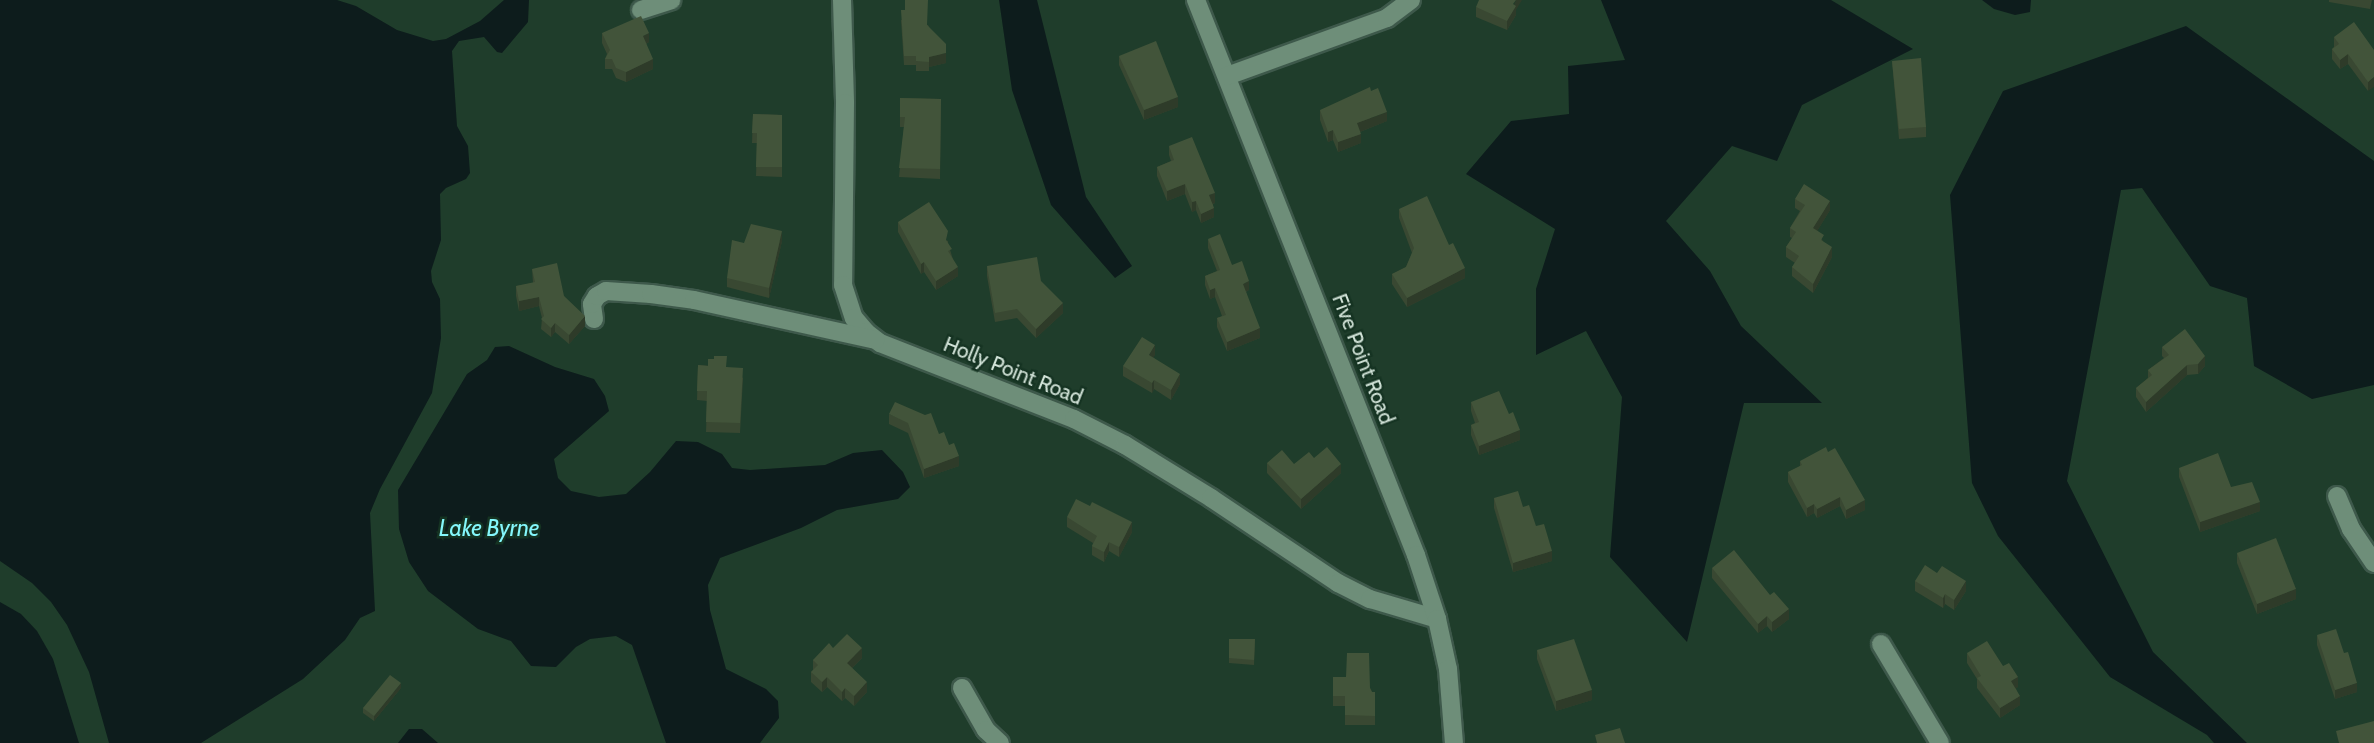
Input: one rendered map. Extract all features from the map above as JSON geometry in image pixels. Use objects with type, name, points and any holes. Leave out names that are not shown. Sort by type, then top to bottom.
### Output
[{"type":"street","points":[[641,10],[671,0]]},
{"type":"street","name":"Holly Point Road","points":[[842,0],[845,103],[842,285],[855,318],[876,340],[1074,419],[1125,445],[1211,498],[1338,583],[1381,603],[1437,619]]},
{"type":"street","name":"Five Point Road","points":[[1196,0],[1416,555],[1437,619],[1448,669],[1454,743]]},
{"type":"street","points":[[1227,76],[1387,18],[1411,0]]},
{"type":"street","points":[[594,319],[592,304],[597,296],[606,291],[651,294],[694,300],[876,340]]},
{"type":"street","points":[[2337,496],[2351,529],[2374,563]]},
{"type":"street","points":[[1881,644],[1940,743]]},
{"type":"street","points":[[962,688],[981,723],[1000,743]]},
{"type":"water","points":[[0,0],[337,0],[356,6],[397,30],[433,41],[446,39],[480,21],[504,0],[529,0],[528,22],[502,53],[497,52],[484,37],[459,41],[452,51],[457,126],[468,146],[470,173],[466,179],[446,188],[440,194],[441,240],[431,271],[432,282],[440,299],[441,338],[432,393],[380,489],[370,513],[375,611],[360,618],[345,640],[303,679],[201,743],[109,743],[89,672],[67,625],[51,602],[32,583],[0,561]]},
{"type":"water","points":[[999,0],[1037,0],[1086,197],[1132,266],[1115,278],[1051,205],[1012,90]]},
{"type":"water","points":[[1601,0],[1831,0],[1913,49],[1802,105],[1777,161],[1732,146],[1666,221],[1710,271],[1741,326],[1822,403],[1744,403],[1687,642],[1610,557],[1622,397],[1586,331],[1536,355],[1536,289],[1555,229],[1466,174],[1511,121],[1569,114],[1568,66],[1625,60]]},
{"type":"water","points":[[1982,0],[2031,0],[2030,12],[2015,15],[1994,9]]},
{"type":"water","points":[[2186,26],[2374,161],[2374,385],[2312,399],[2254,366],[2247,298],[2210,286],[2142,188],[2121,190],[2067,481],[2153,652],[2247,743],[2214,743],[2207,735],[2110,677],[1998,536],[1972,483],[1950,195],[2003,91]]},
{"type":"water","name":"Lake Byrne","points":[[509,346],[555,367],[594,379],[605,396],[609,411],[554,459],[558,478],[571,491],[599,497],[626,494],[650,472],[676,441],[698,442],[722,454],[732,468],[750,470],[825,465],[853,453],[882,450],[903,472],[910,487],[898,499],[837,510],[801,528],[720,558],[708,585],[710,610],[726,669],[766,689],[778,701],[779,718],[760,743],[666,743],[632,645],[616,636],[590,639],[576,647],[556,667],[531,666],[511,641],[478,629],[428,591],[409,562],[399,529],[398,490],[467,374],[487,360],[495,347]]},
{"type":"water","points":[[0,602],[21,614],[37,631],[53,659],[79,743],[0,743]]},
{"type":"water","points":[[409,729],[422,729],[438,743],[398,743]]},
{"type":"building","points":[[905,0],[928,0],[927,25],[946,44],[946,53],[929,57],[929,62],[916,61],[916,56],[904,56],[901,10],[905,10]]},
{"type":"building","points":[[1479,0],[1516,0],[1513,4],[1516,6],[1507,21],[1476,7]]},
{"type":"building","points":[[641,16],[649,33],[643,36],[653,59],[626,72],[616,68],[612,59],[605,59],[610,50],[602,33]]},
{"type":"building","points":[[2354,22],[2374,50],[2374,77],[2368,82],[2348,54],[2340,60],[2332,49],[2339,44],[2334,37]]},
{"type":"building","points":[[1156,41],[1178,97],[1144,110],[1119,56]]},
{"type":"building","points":[[1921,58],[1926,127],[1899,129],[1892,61]]},
{"type":"building","points":[[1370,87],[1371,91],[1378,88],[1387,112],[1357,123],[1361,134],[1338,142],[1333,130],[1328,132],[1320,110]]},
{"type":"building","points":[[900,98],[941,99],[940,169],[899,168],[905,117],[900,117]]},
{"type":"building","points":[[753,114],[782,115],[782,167],[756,167],[757,133],[752,133]]},
{"type":"building","points":[[1192,137],[1215,193],[1209,195],[1214,208],[1201,214],[1196,201],[1192,202],[1185,184],[1167,191],[1157,167],[1174,160],[1169,146]]},
{"type":"building","points":[[1804,184],[1830,201],[1813,228],[1824,235],[1821,240],[1832,247],[1813,284],[1792,267],[1799,256],[1786,247],[1796,232],[1790,228],[1805,205],[1795,199]]},
{"type":"building","points":[[1427,196],[1449,245],[1453,243],[1465,268],[1407,298],[1392,274],[1406,267],[1414,248],[1399,209]]},
{"type":"building","points":[[929,202],[948,231],[946,240],[952,249],[948,251],[958,267],[936,281],[924,262],[921,264],[898,222]]},
{"type":"building","points":[[751,224],[782,231],[769,288],[727,278],[732,240],[744,243]]},
{"type":"building","points":[[1220,234],[1232,265],[1242,261],[1249,281],[1243,284],[1260,328],[1227,342],[1217,318],[1226,315],[1215,288],[1210,290],[1205,276],[1220,270],[1208,239]]},
{"type":"building","points":[[1037,257],[1041,281],[1063,303],[1036,329],[1017,309],[995,313],[987,266]]},
{"type":"building","points":[[557,263],[564,296],[585,316],[569,335],[555,323],[551,328],[541,319],[544,316],[539,297],[519,301],[516,286],[535,282],[532,269]]},
{"type":"building","points":[[2185,329],[2205,356],[2198,364],[2187,365],[2146,402],[2136,388],[2152,375],[2148,370],[2169,355],[2162,347]]},
{"type":"building","points":[[1142,337],[1155,345],[1149,355],[1180,374],[1171,390],[1154,380],[1152,383],[1123,366]]},
{"type":"building","points":[[714,356],[727,356],[726,367],[743,368],[740,423],[706,422],[707,391],[697,391],[698,365],[708,366],[708,359],[714,359]]},
{"type":"building","points":[[1499,391],[1509,414],[1513,412],[1520,430],[1479,446],[1471,425],[1479,422],[1471,402]]},
{"type":"building","points":[[895,402],[925,415],[931,413],[939,434],[944,432],[949,445],[954,443],[959,456],[924,469],[908,423],[889,414]]},
{"type":"building","points":[[1327,447],[1341,464],[1301,499],[1267,463],[1282,450],[1294,464],[1309,452],[1314,458]]},
{"type":"building","points":[[1826,447],[1828,452],[1835,448],[1865,500],[1846,510],[1840,497],[1817,509],[1814,504],[1807,508],[1788,472],[1802,465],[1800,461]]},
{"type":"building","points":[[2218,453],[2231,487],[2252,482],[2260,502],[2200,522],[2179,468]]},
{"type":"building","points":[[1518,491],[1523,507],[1529,505],[1536,526],[1544,524],[1552,551],[1513,563],[1494,498]]},
{"type":"building","points":[[1076,499],[1090,506],[1092,502],[1132,522],[1119,547],[1109,542],[1104,552],[1092,546],[1097,536],[1067,517]]},
{"type":"building","points":[[2276,538],[2296,589],[2257,604],[2237,553]]},
{"type":"building","points":[[1734,550],[1770,595],[1774,592],[1789,609],[1772,622],[1767,616],[1758,624],[1712,568]]},
{"type":"building","points":[[1925,565],[1937,573],[1942,566],[1966,581],[1954,600],[1945,594],[1943,598],[1915,581]]},
{"type":"building","points":[[2336,629],[2344,653],[2348,652],[2357,683],[2335,690],[2317,635]]},
{"type":"building","points":[[847,634],[862,648],[847,663],[867,682],[854,696],[845,688],[842,692],[827,677],[822,682],[811,672],[818,665],[813,660],[829,643],[833,648]]},
{"type":"building","points":[[1229,639],[1255,639],[1254,660],[1229,658]]},
{"type":"building","points":[[1574,639],[1592,690],[1556,701],[1537,650]]},
{"type":"building","points":[[1987,641],[2003,666],[2009,663],[2018,677],[2011,681],[2020,696],[2000,708],[1977,678],[1981,676],[1967,653]]},
{"type":"building","points":[[1347,653],[1369,653],[1370,688],[1375,692],[1375,716],[1345,715],[1345,696],[1333,696],[1333,677],[1346,677]]},
{"type":"building","points":[[390,675],[401,683],[374,716],[363,708]]},
{"type":"building","points":[[2374,721],[2374,743],[2339,743],[2336,731]]},
{"type":"building","points":[[1620,728],[1625,743],[1597,743],[1595,735]]}]
